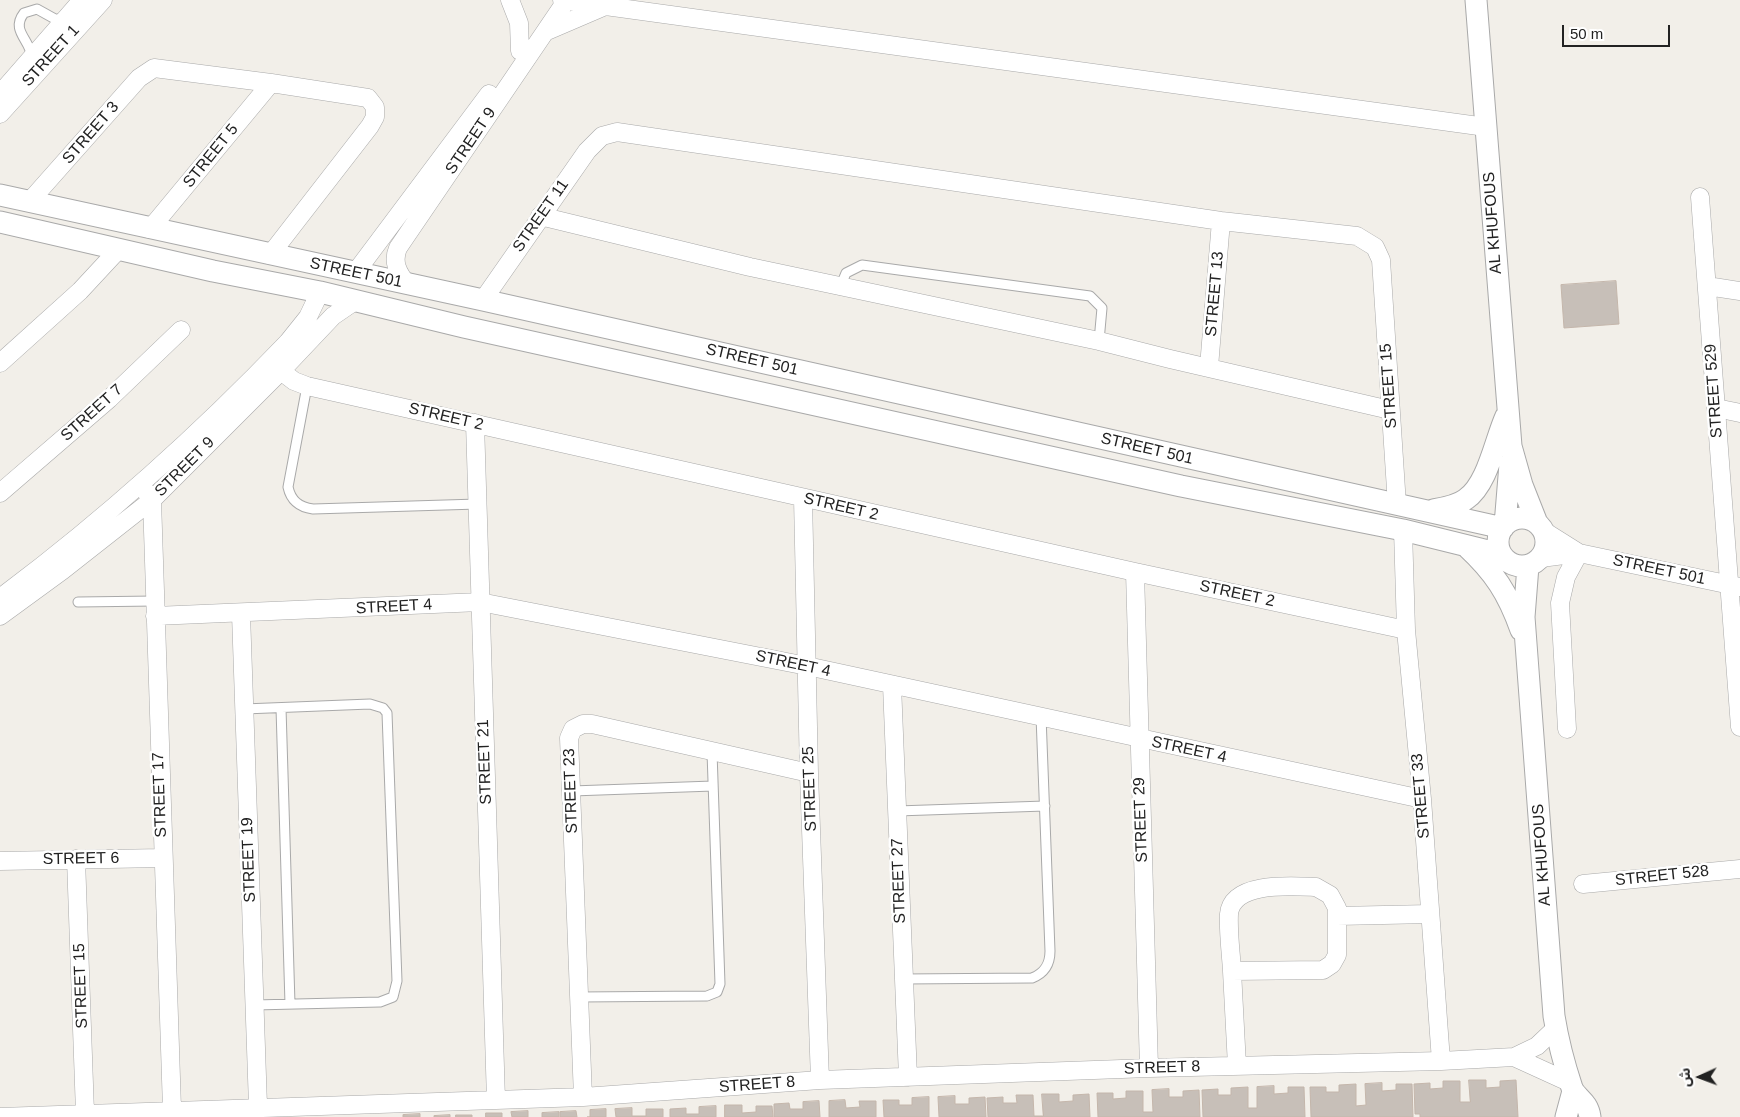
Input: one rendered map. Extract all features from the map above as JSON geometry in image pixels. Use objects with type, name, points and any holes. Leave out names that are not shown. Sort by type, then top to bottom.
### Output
[{"type":"street","name":"STREET 1","points":[[0,94],[82,0]]},
{"type":"street","name":"STREET 1","points":[[0,114],[103,0]]},
{"type":"street","points":[[510,0],[519,23],[520,51]]},
{"type":"street","points":[[560,0],[1486,127]]},
{"type":"street","name":"STREET 9","points":[[355,273],[560,0]]},
{"type":"street","name":"STREET 9","points":[[407,284],[396,267],[397,250],[546,31],[560,0]]},
{"type":"street","name":"AL KHUFOUS","points":[[1476,0],[1511,446],[1522,485],[1540,527]]},
{"type":"street","points":[[546,31],[570,19],[607,6]]},
{"type":"street","name":"STREET 3","points":[[30,202],[139,78],[154,68],[271,83]]},
{"type":"street","points":[[270,255],[370,126],[374,117],[375,107],[371,100],[364,96],[271,83]]},
{"type":"street","name":"STREET 5","points":[[150,229],[271,83]]},
{"type":"street","name":"STREET 11","points":[[483,300],[587,151],[602,136],[617,132],[1222,221]]},
{"type":"street","name":"STREET 501","points":[[0,195],[483,300],[1398,505],[1504,526]]},
{"type":"street","name":"STREET 529","points":[[1700,197],[1716,408],[1734,586]]},
{"type":"street","points":[[540,216],[750,267],[1099,341],[1390,410]]},
{"type":"street","name":"STREET 15","points":[[1222,221],[1356,236],[1375,247],[1382,267],[1390,410],[1398,505]]},
{"type":"street","name":"STREET 13","points":[[1209,367],[1222,221]]},
{"type":"street","name":"STREET 501","points":[[0,222],[320,292],[464,328],[1182,486],[1403,530],[1464,544],[1504,558]]},
{"type":"street","points":[[0,363],[80,291],[119,249]]},
{"type":"street","points":[[1707,286],[1740,291]]},
{"type":"street","name":"STREET 9","points":[[0,598],[54,558],[141,485],[288,342],[308,318],[320,292]]},
{"type":"street","name":"STREET 9","points":[[0,616],[63,570],[152,500],[281,372],[333,316],[355,301]]},
{"type":"street","name":"STREET 7","points":[[3,484],[109,399],[181,330]]},
{"type":"street","name":"STREET 2","points":[[281,372],[294,381],[306,386],[1135,572],[1406,630]]},
{"type":"street","points":[[1716,408],[1740,414]]},
{"type":"street","points":[[1429,511],[1459,504],[1476,490],[1485,473],[1507,413]]},
{"type":"street","name":"STREET 21","points":[[475,423],[496,1100]]},
{"type":"street","name":"AL KHUFOUS","points":[[1504,526],[1511,446]]},
{"type":"street","points":[[141,485],[152,500]]},
{"type":"street","name":"STREET 25","points":[[803,498],[809,773],[820,1080]]},
{"type":"street","name":"STREET 17","points":[[152,500],[162,858],[172,1109]]},
{"type":"street","points":[[1518,518],[1531,520],[1540,527],[1546,548],[1535,562],[1517,566],[1504,558],[1498,543],[1504,526],[1518,518]]},
{"type":"street","name":"STREET 501","points":[[1540,527],[1579,553],[1734,586]]},
{"type":"street","name":"STREET 33","points":[[1403,530],[1406,630],[1422,800],[1440,1061]]},
{"type":"street","points":[[1464,544],[1487,565],[1501,585],[1516,615],[1526,646]]},
{"type":"street","points":[[1567,729],[1560,603],[1566,576],[1579,553]]},
{"type":"street","name":"STREET 501","points":[[1535,562],[1579,553]]},
{"type":"street","name":"AL KHUFOUS","points":[[1504,558],[1524,617],[1556,1028],[1561,1056],[1572,1087],[1586,1104],[1590,1117]]},
{"type":"street","name":"AL KHUFOUS","points":[[1524,617],[1535,562]]},
{"type":"street","name":"STREET 29","points":[[1135,572],[1138,739],[1149,1068]]},
{"type":"street","points":[[1734,586],[1740,727]]},
{"type":"street","name":"STREET 4","points":[[155,608],[241,614],[480,602],[807,666],[1422,800]]},
{"type":"street","name":"STREET 19","points":[[241,614],[258,1106]]},
{"type":"street","name":"STREET 27","points":[[892,685],[908,1078]]},
{"type":"street","name":"STREET 23","points":[[584,1097],[578,997],[569,738],[573,730],[583,724],[809,773]]},
{"type":"street","name":"STREET 6","points":[[0,861],[162,858]]},
{"type":"street","name":"STREET 15","points":[[76,859],[85,1113]]},
{"type":"street","name":"STREET 528","points":[[1584,884],[1740,869]]},
{"type":"street","points":[[1232,971],[1317,970],[1328,968],[1337,955],[1337,916],[1334,901],[1330,895],[1316,887],[1248,890],[1239,895],[1233,903],[1229,912],[1232,971],[1237,1066]]},
{"type":"street","points":[[1337,916],[1430,914]]},
{"type":"street","name":"STREET 8","points":[[0,1117],[258,1106],[584,1097],[820,1080],[1149,1068],[1440,1061],[1514,1057],[1537,1046],[1556,1028]]},
{"type":"street","name":"STREET 8","points":[[1514,1057],[1572,1087]]},
{"type":"street","points":[[1566,1117],[1572,1087]]},
{"type":"lane","points":[[32,59],[30,47],[18,30],[18,24],[24,13],[37,9],[55,18],[67,18]]},
{"type":"lane","points":[[841,285],[846,274],[851,269],[862,265],[1090,296],[1099,303],[1103,314],[1099,341]]},
{"type":"lane","points":[[306,386],[289,476],[289,494],[293,501],[300,506],[313,509],[478,504]]},
{"type":"lane","points":[[78,602],[155,608]]},
{"type":"lane","points":[[244,709],[370,704],[383,708],[387,713],[397,981],[393,997],[380,1002],[254,1005]]},
{"type":"lane","points":[[281,708],[290,1004]]},
{"type":"lane","points":[[903,979],[1024,978],[1038,976],[1044,971],[1050,958],[1041,716]]},
{"type":"lane","points":[[578,997],[707,996],[717,992],[720,984],[712,752]]},
{"type":"lane","points":[[572,791],[713,786]]},
{"type":"lane","points":[[896,812],[1044,806]]},
{"type":"building","points":[[1616,281],[1619,324],[1564,328],[1561,285]]},
{"type":"building","points":[[1469,1080],[1486,1080],[1486,1088],[1500,1087],[1500,1081],[1516,1080],[1518,1117],[1420,1117],[1420,1114],[1415,1114],[1414,1084],[1430,1083],[1430,1089],[1443,1088],[1443,1081],[1460,1081],[1460,1102],[1470,1102]]},
{"type":"building","points":[[1382,1083],[1382,1091],[1396,1090],[1396,1084],[1412,1084],[1413,1117],[1311,1117],[1310,1087],[1326,1087],[1326,1092],[1339,1092],[1339,1085],[1356,1084],[1356,1106],[1366,1105],[1365,1084]]},
{"type":"building","points":[[1274,1086],[1274,1094],[1288,1093],[1288,1087],[1304,1087],[1305,1117],[1203,1117],[1202,1090],[1218,1089],[1218,1095],[1231,1095],[1231,1088],[1248,1087],[1248,1108],[1257,1108],[1257,1087]]},
{"type":"building","points":[[1169,1089],[1169,1097],[1183,1097],[1183,1091],[1199,1090],[1200,1117],[1098,1117],[1097,1093],[1113,1093],[1113,1099],[1126,1098],[1126,1091],[1143,1091],[1143,1112],[1153,1112],[1152,1090]]},
{"type":"building","points":[[1042,1094],[1059,1094],[1059,1102],[1073,1101],[1073,1095],[1089,1094],[1090,1117],[988,1117],[987,1098],[1003,1097],[1003,1103],[1017,1103],[1016,1095],[1033,1095],[1034,1116],[1043,1116]]},
{"type":"building","points":[[955,1096],[955,1104],[969,1104],[969,1098],[985,1097],[986,1117],[939,1117],[938,1097]]},
{"type":"building","points":[[929,1097],[929,1117],[884,1117],[883,1100],[899,1100],[899,1105],[912,1105],[912,1098]]},
{"type":"building","points":[[845,1100],[846,1108],[860,1107],[859,1101],[876,1101],[876,1117],[829,1117],[829,1101]]},
{"type":"building","points":[[819,1101],[820,1117],[774,1117],[774,1104],[789,1103],[790,1109],[803,1109],[803,1102]]},
{"type":"building","points":[[725,1105],[742,1105],[742,1113],[756,1112],[756,1106],[772,1106],[773,1117],[725,1117]]},
{"type":"building","points":[[716,1106],[716,1117],[670,1117],[670,1109],[686,1108],[686,1114],[699,1114],[699,1107]]},
{"type":"building","points":[[632,1108],[632,1116],[646,1116],[646,1109],[663,1109],[663,1117],[616,1117],[615,1109]]},
{"type":"building","points":[[606,1109],[606,1117],[590,1117],[590,1110]]},
{"type":"building","points":[[528,1111],[528,1117],[512,1117],[511,1112]]},
{"type":"building","points":[[576,1111],[577,1117],[560,1117],[560,1112]]},
{"type":"building","points":[[559,1112],[559,1117],[542,1117],[542,1113]]},
{"type":"building","points":[[486,1113],[502,1113],[502,1117],[486,1117]]},
{"type":"building","points":[[420,1114],[420,1117],[403,1117],[403,1115]]},
{"type":"building","points":[[450,1115],[450,1117],[434,1117],[434,1116]]},
{"type":"building","points":[[456,1115],[472,1115],[472,1117],[456,1117]]}]
